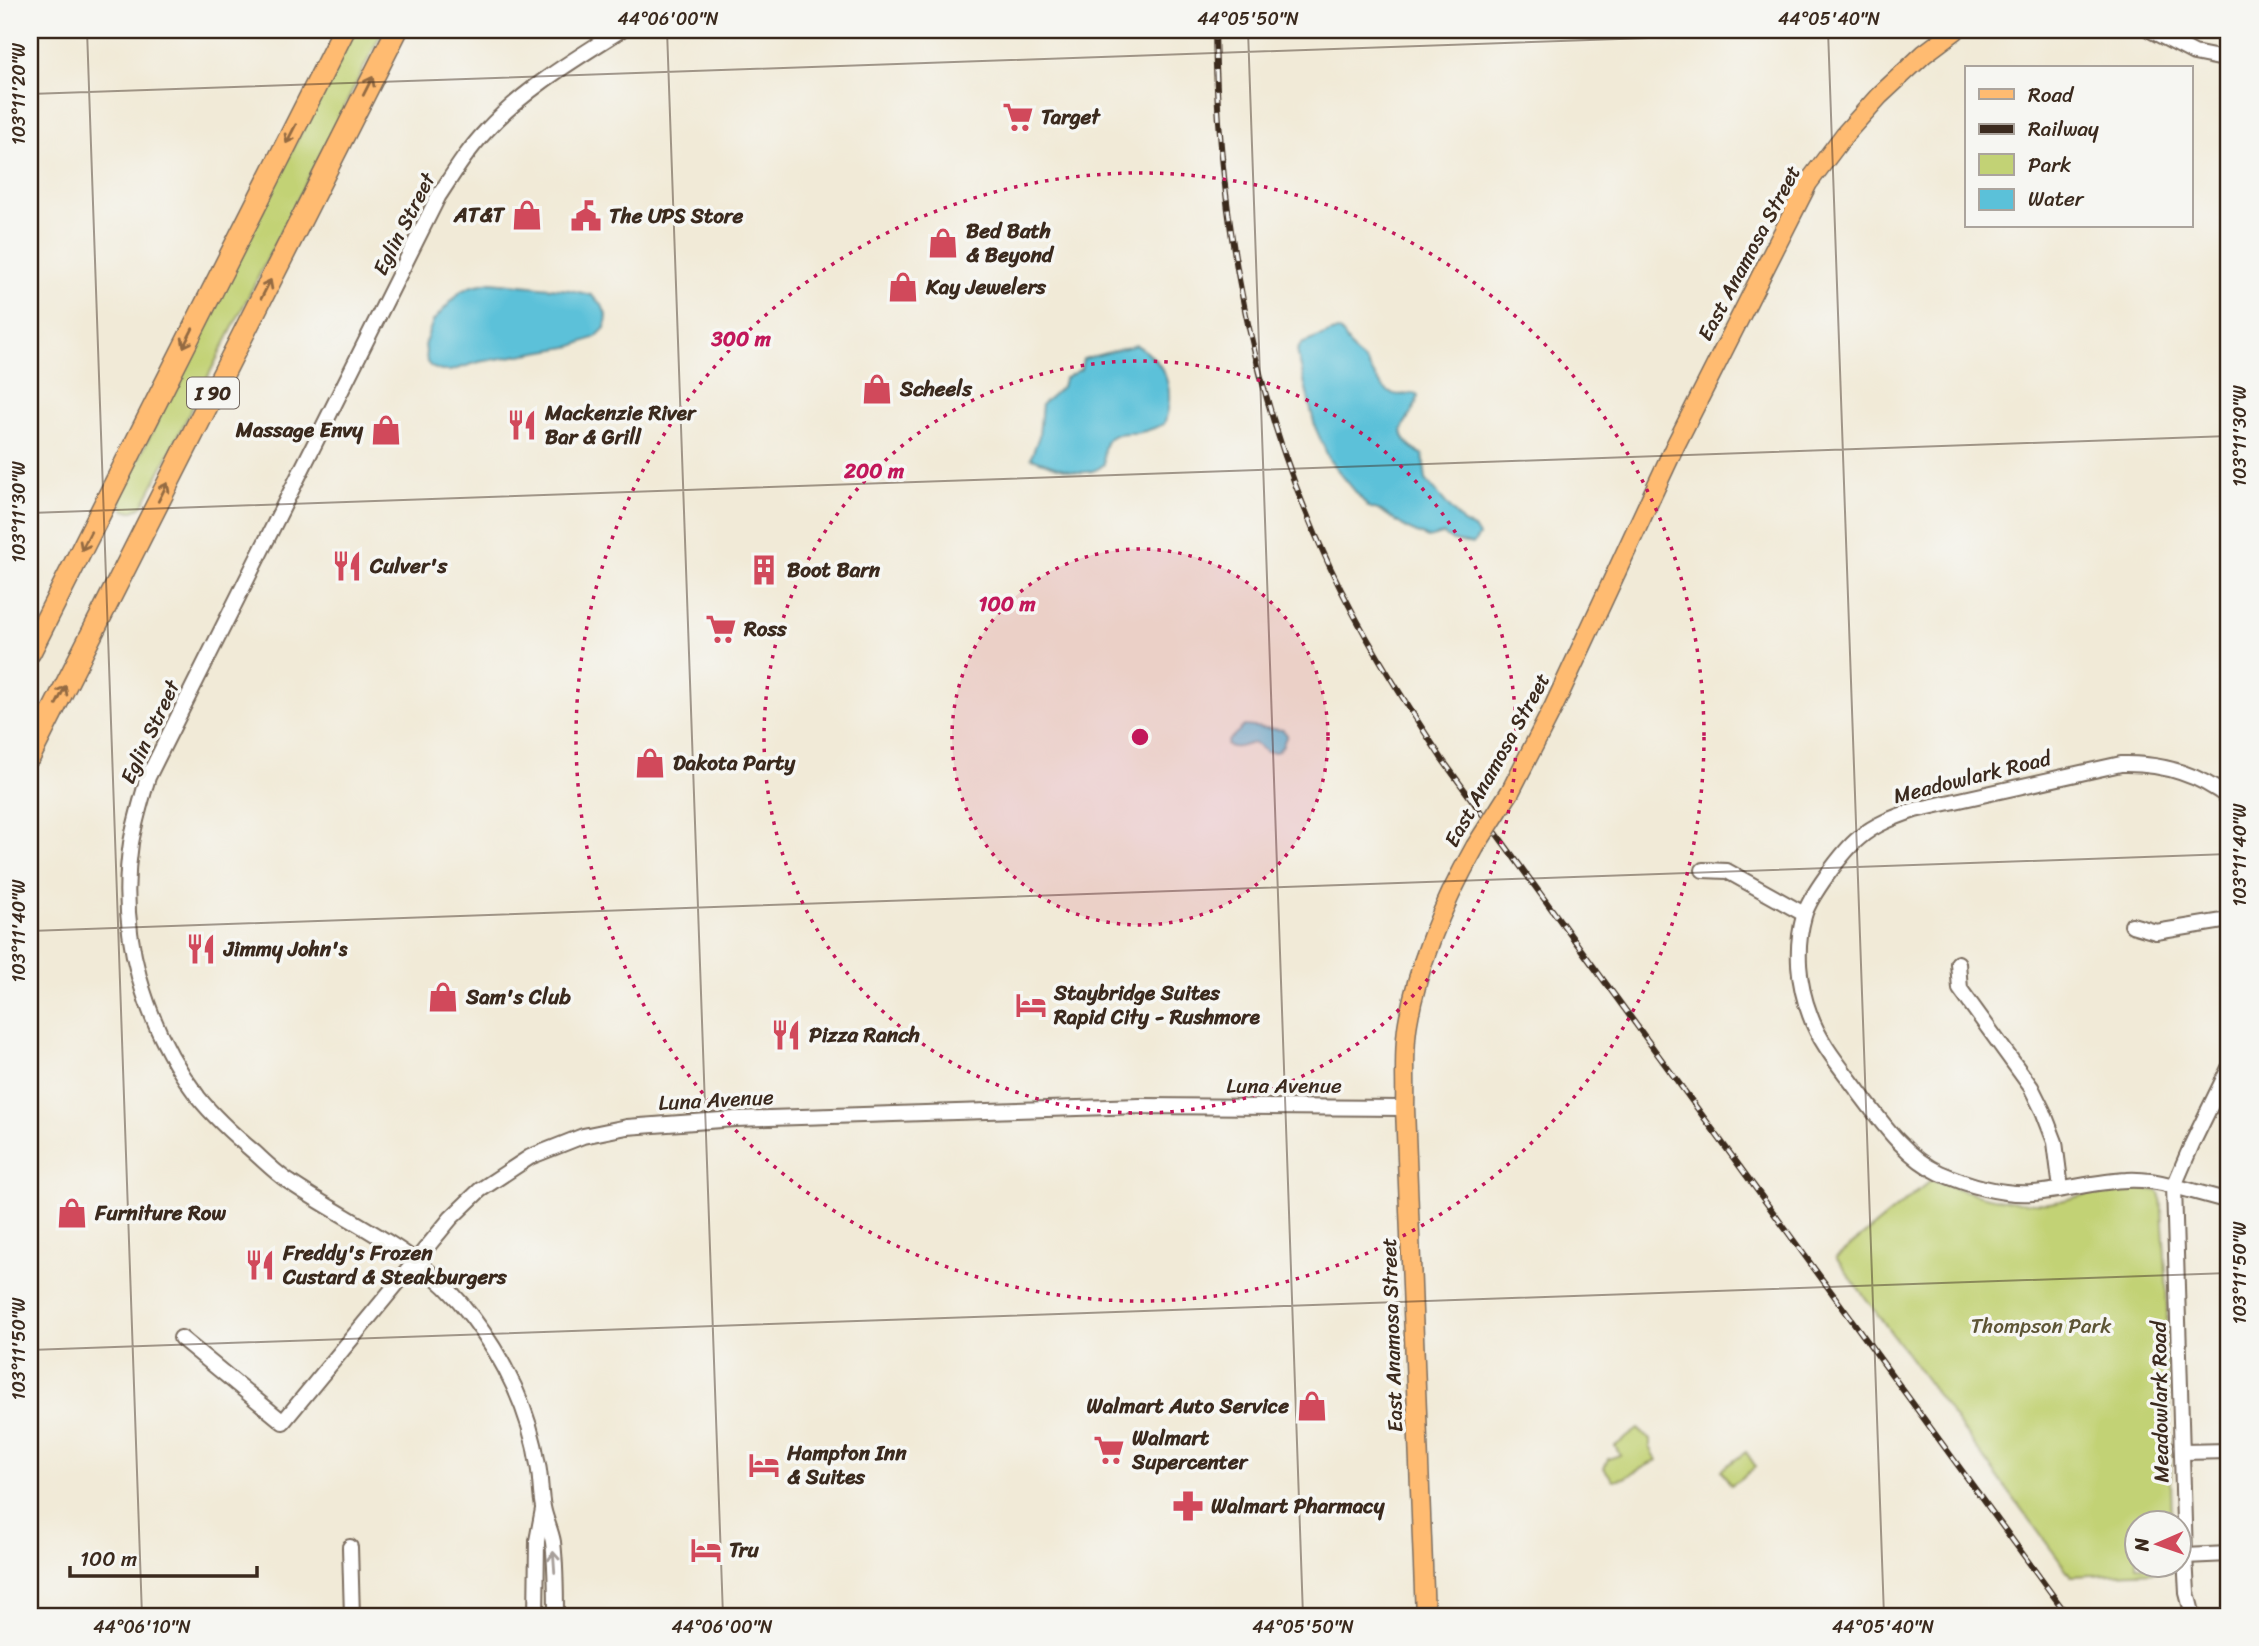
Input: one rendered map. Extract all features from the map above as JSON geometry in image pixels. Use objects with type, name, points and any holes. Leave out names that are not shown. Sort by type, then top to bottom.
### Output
[{"type":"highway","name":"I 90","points":[[30,652],[344,30]]},
{"type":"highway","name":"I 90","points":[[30,756],[397,30]]},
{"type":"main road","name":"East Anamosa Street","points":[[1425,1616],[1405,1108],[1408,1023],[1426,950],[1450,892],[1510,792],[1554,706],[1675,446],[1808,183],[1845,134],[1879,96],[1924,54],[1956,30]]},
{"type":"street","name":"Eglin Street","points":[[556,1616],[552,1541],[543,1508],[538,1463],[533,1439],[507,1371],[472,1316],[417,1260],[289,1182],[234,1135],[199,1098],[149,1012],[140,981],[129,924],[131,843],[148,777],[438,198],[465,157],[503,114],[523,97],[621,30]]},
{"type":"street","points":[[2150,30],[2194,54],[2229,60]]},
{"type":"street","name":"Meadowlark Road","points":[[2174,1186],[2128,1179],[2033,1193],[1994,1189],[1937,1172],[1912,1154],[1875,1114],[1830,1052],[1811,1017],[1801,987],[1799,954],[1804,914],[1819,886],[1858,839],[1889,819],[1915,810],[2121,764],[2167,766],[2196,777],[2229,798]]},
{"type":"street","points":[[1703,870],[1727,871],[1804,914]]},
{"type":"street","points":[[2132,925],[2156,932],[2229,920]]},
{"type":"street","points":[[1958,962],[1960,989],[2031,1087],[2043,1111],[2055,1142],[2061,1189]]},
{"type":"street","name":"Meadowlark Road","points":[[2184,1510],[2174,1186],[2229,1068]]},
{"type":"street","name":"Luna Avenue","points":[[181,1338],[283,1422],[451,1218],[496,1178],[547,1149],[605,1130],[735,1119],[1140,1106],[1405,1108]]},
{"type":"street","points":[[2174,1186],[2229,1201]]},
{"type":"street","points":[[2182,1452],[2229,1451]]},
{"type":"street","name":"Eglin Street","points":[[536,1616],[537,1541],[543,1508]]},
{"type":"street","points":[[350,1547],[352,1616]]},
{"type":"street","points":[[2192,1556],[2229,1554]]},
{"type":"street","name":"Meadowlark Road","points":[[2186,1580],[2193,1616]]},
{"type":"green space","points":[[352,30],[383,30],[143,505],[134,511],[126,511],[120,496]]},
{"type":"green space","name":"Thompson Park","points":[[1931,1180],[1989,1197],[2034,1203],[2052,1203],[2127,1189],[2158,1191],[2161,1195],[2166,1272],[2172,1510],[2122,1510],[2122,1574],[2071,1576],[1836,1258]]},
{"type":"green space","points":[[1638,1429],[1650,1440],[1650,1447],[1657,1460],[1624,1478],[1613,1480],[1604,1468],[1608,1459],[1620,1455],[1615,1446]]},
{"type":"green space","points":[[1746,1452],[1756,1467],[1731,1485],[1721,1470]]},
{"type":"water","points":[[491,282],[570,290],[591,295],[602,305],[607,317],[605,328],[596,337],[573,346],[479,362],[450,371],[431,367],[427,362],[425,343],[433,321],[461,291]]},
{"type":"water","points":[[1337,330],[1384,388],[1395,394],[1413,393],[1418,396],[1402,432],[1404,439],[1423,455],[1426,480],[1463,523],[1474,528],[1479,536],[1473,544],[1453,541],[1443,534],[1428,538],[1408,529],[1381,511],[1368,507],[1330,461],[1315,427],[1297,351],[1301,344]]},
{"type":"water","points":[[1136,345],[1155,360],[1166,378],[1169,400],[1164,424],[1143,432],[1112,436],[1105,444],[1104,464],[1088,472],[1069,470],[1031,458],[1039,436],[1042,404],[1062,387],[1064,379],[1081,369],[1083,359]]},
{"type":"water","points":[[1244,726],[1283,730],[1287,735],[1282,747],[1276,752],[1266,752],[1254,743],[1238,747],[1227,745]]},
{"type":"railway","points":[[1215,30],[1223,168],[1244,304],[1260,372],[1302,503],[1355,617],[1442,759],[2068,1616]]},
{"type":"place","name":"Target","points":[[1018,117]]},
{"type":"place","name":"AT&T","points":[[527,215]]},
{"type":"place","name":"The UPS Store","points":[[586,216]]},
{"type":"place","name":"Bed Bath & Beyond","points":[[943,243]]},
{"type":"place","name":"Kay Jewelers","points":[[903,287]]},
{"type":"place","name":"Scheels","points":[[877,389]]},
{"type":"place","name":"Mackenzie River Bar & Grill","points":[[522,425]]},
{"type":"place","name":"Massage Envy","points":[[386,430]]},
{"type":"place","name":"Culver's","points":[[347,566]]},
{"type":"place","name":"Boot Barn","points":[[764,570]]},
{"type":"place","name":"Ross","points":[[721,629]]},
{"type":"place","name":"Dakota Party","points":[[650,763]]},
{"type":"place","name":"Jimmy John's","points":[[201,949]]},
{"type":"place","name":"Sam's Club","points":[[443,997]]},
{"type":"place","name":"Staybridge Suites Rapid City - Rushmore","points":[[1031,1005]]},
{"type":"place","name":"Pizza Ranch","points":[[786,1035]]},
{"type":"place","name":"Furniture Row","points":[[72,1213]]},
{"type":"place","name":"Freddy's Frozen Custard & Steakburgers","points":[[260,1265]]},
{"type":"place","name":"Walmart Auto Service","points":[[1312,1406]]},
{"type":"place","name":"Walmart Supercenter","points":[[1109,1450]]},
{"type":"place","name":"Hampton Inn & Suites","points":[[764,1465]]},
{"type":"place","name":"Walmart Pharmacy","points":[[1188,1506]]},
{"type":"place","name":"Tru","points":[[706,1550]]}]
